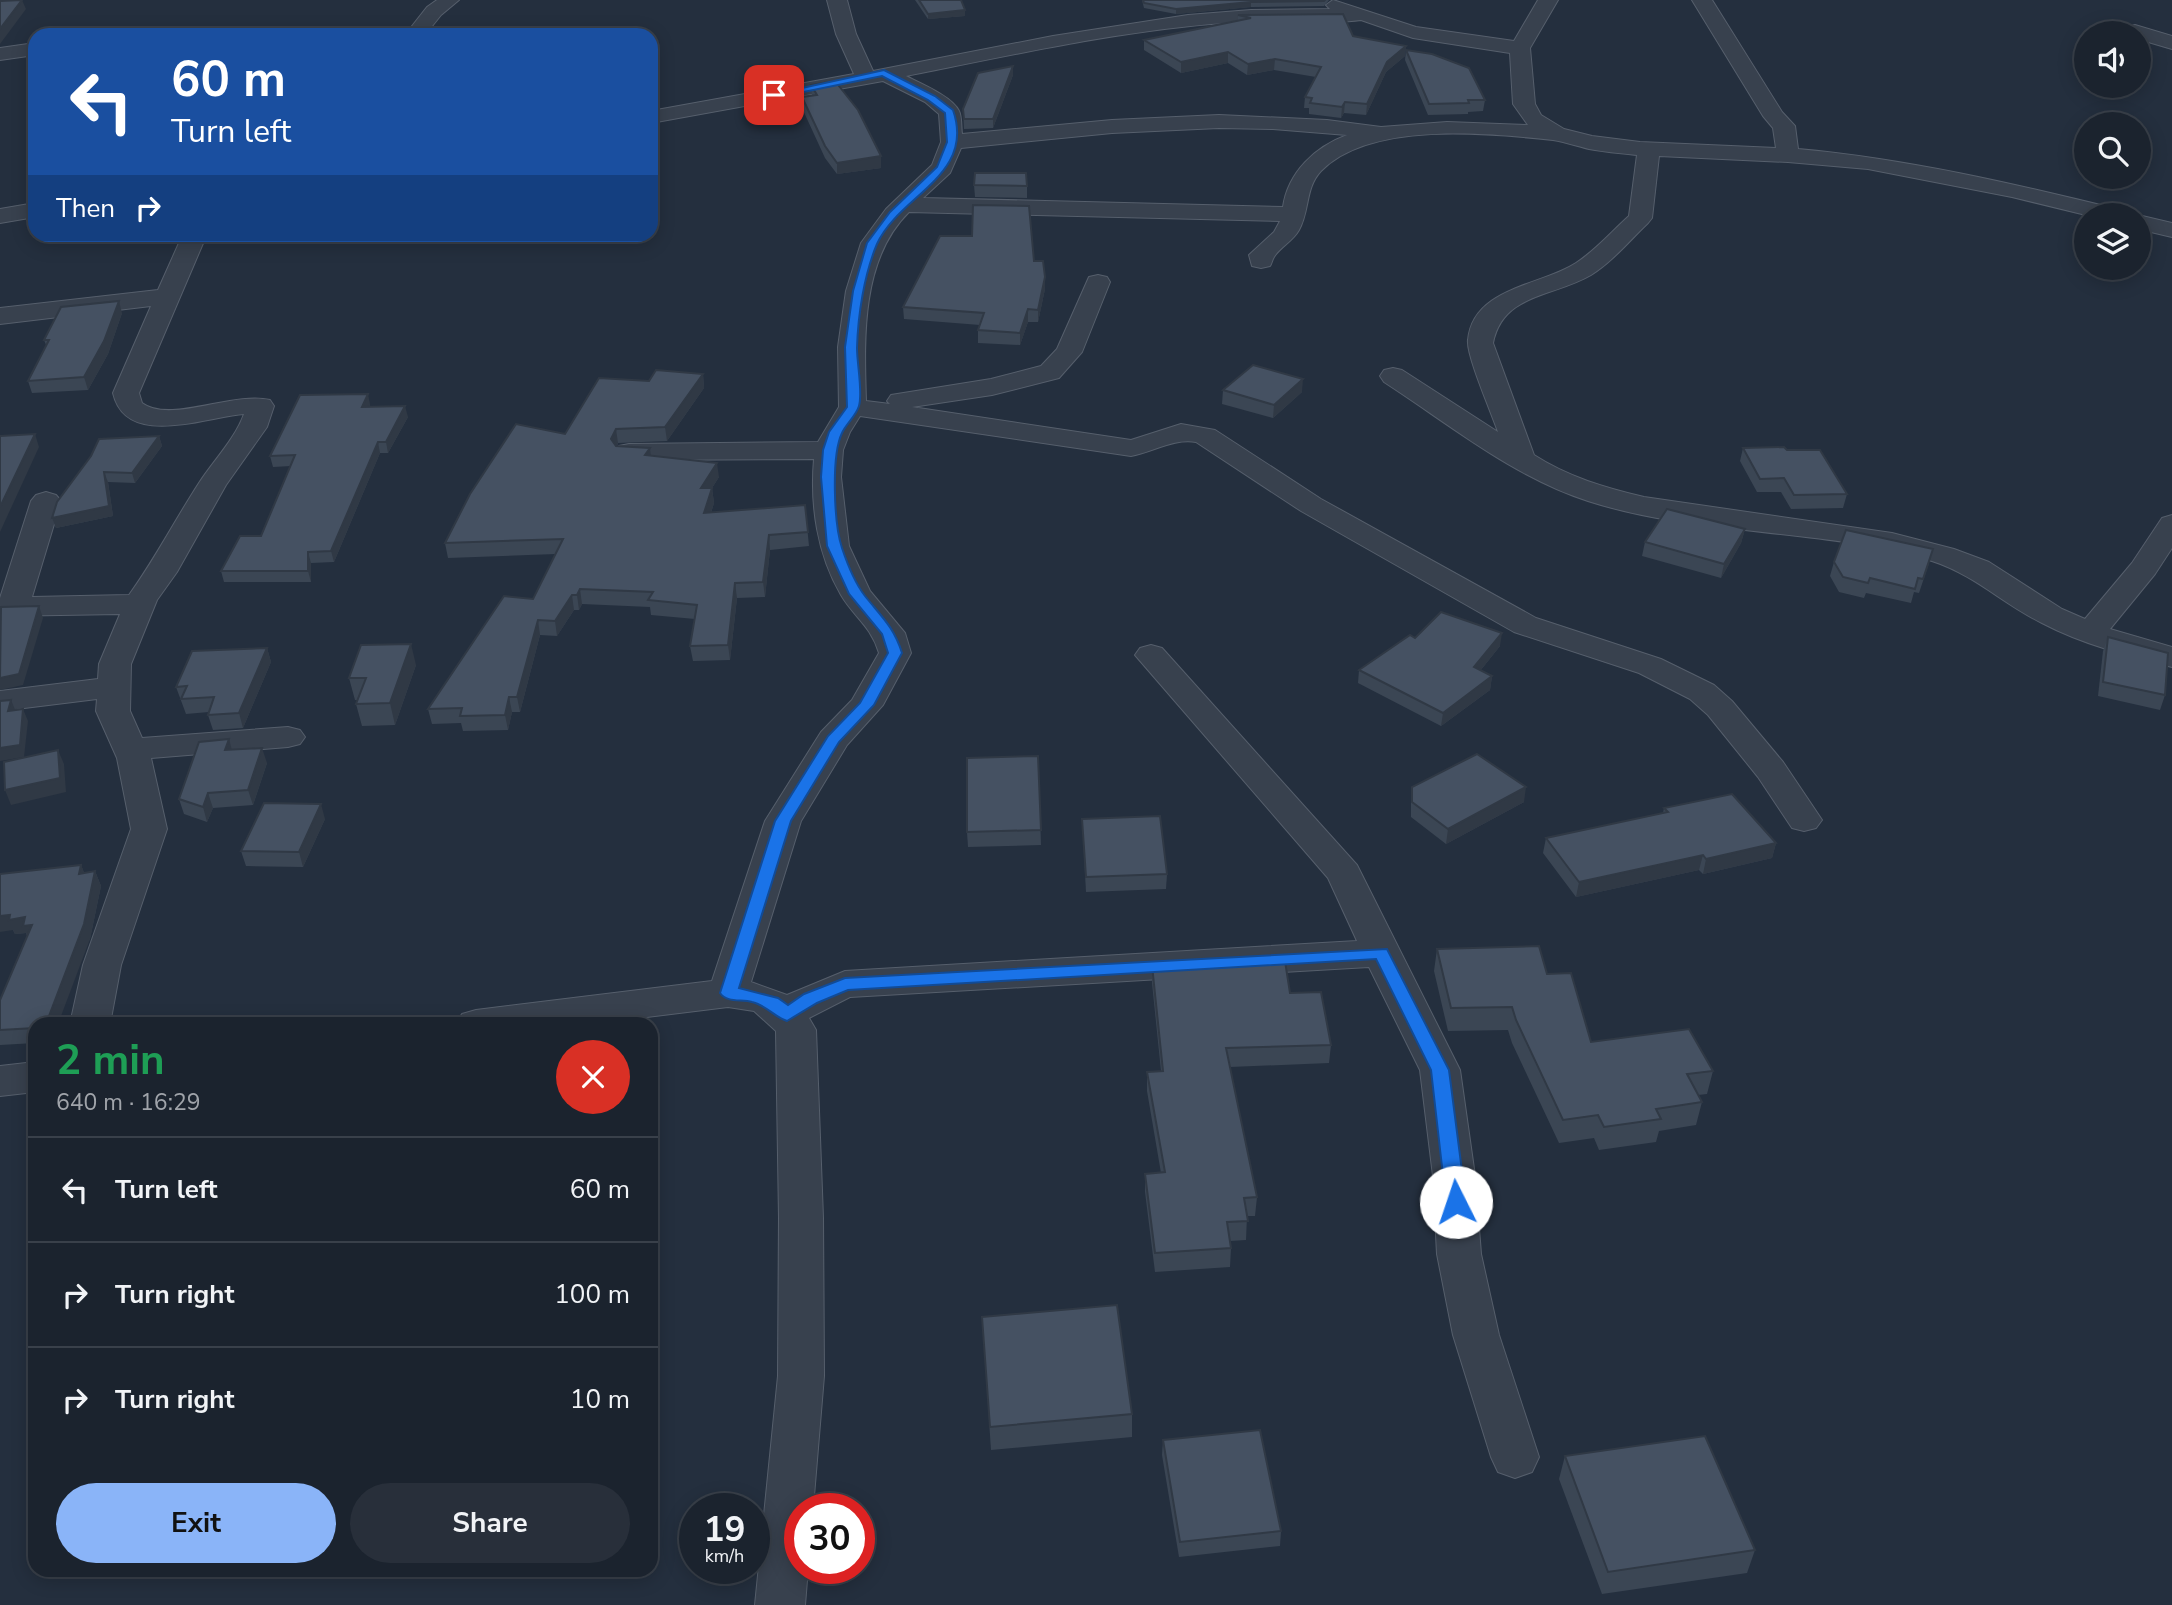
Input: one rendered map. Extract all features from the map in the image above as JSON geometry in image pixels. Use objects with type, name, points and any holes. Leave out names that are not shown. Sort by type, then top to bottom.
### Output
[{"type":"street","points":[[421,28],[434,11],[449,0]]},
{"type":"street","points":[[728,993],[783,821],[833,739],[866,705],[895,653],[889,633],[856,594],[834,546],[828,477],[829,450],[836,432],[853,407],[851,347],[858,291],[873,243],[882,228],[942,168],[952,142],[949,112],[932,98],[874,74],[846,34],[837,0]]},
{"type":"street","points":[[1323,0],[1358,15],[1413,32],[1520,48]]},
{"type":"street","points":[[1548,0],[1520,48],[1524,104],[1533,119],[1556,134]]},
{"type":"street","points":[[1702,0],[1774,116],[1784,126],[1788,155]]},
{"type":"street","points":[[658,116],[874,74],[1190,20],[1241,16],[1358,15]]},
{"type":"street","points":[[2151,36],[2172,43]]},
{"type":"street","points":[[0,54],[28,50]]},
{"type":"street","points":[[952,142],[1104,125],[1164,123],[1296,125],[1380,133],[1454,130],[1556,134],[1592,143],[1649,149],[1788,155],[1868,162],[2012,190],[2074,205]]},
{"type":"street","points":[[1261,261],[1261,255],[1278,242],[1288,229],[1298,187],[1310,171],[1345,143],[1380,133]]},
{"type":"street","points":[[1522,460],[1480,344],[1480,330],[1488,316],[1504,302],[1582,269],[1640,218],[1649,149]]},
{"type":"street","points":[[904,205],[1292,214]]},
{"type":"street","points":[[0,216],[28,211]]},
{"type":"street","points":[[2151,225],[2172,230]]},
{"type":"street","points":[[91,1017],[102,965],[149,830],[130,749],[113,711],[115,664],[141,604],[212,485],[253,427],[260,406],[240,406],[165,418],[146,416],[131,407],[126,400],[126,393],[192,242]]},
{"type":"street","points":[[853,407],[992,387],[1050,372],[1069,352],[1098,282]]},
{"type":"street","points":[[0,316],[169,296]]},
{"type":"street","points":[[1393,376],[1541,472],[1598,495],[1644,506],[1880,540],[1943,555],[1978,568],[2052,616],[2090,632],[2172,657]]},
{"type":"street","points":[[853,407],[1131,448],[1150,446],[1175,431],[1186,430],[1205,436],[1311,505],[1525,625],[1650,666],[1702,692],[1720,708],[1771,770],[1804,820]]},
{"type":"street","points":[[629,452],[829,450]]},
{"type":"street","points":[[46,500],[6,607],[141,604]]},
{"type":"street","points":[[2090,632],[2144,568],[2172,524]]},
{"type":"street","points":[[1151,655],[1344,873],[1440,1070],[1454,1176],[1459,1254],[1476,1335],[1516,1457]]},
{"type":"street","points":[[0,701],[114,687]]},
{"type":"street","points":[[130,749],[288,737]]},
{"type":"street","points":[[787,1014],[810,999],[845,984],[1381,953]]},
{"type":"street","points":[[533,1017],[728,993],[772,1002],[787,1014],[796,1030],[801,1218],[801,1376],[780,1605]]},
{"type":"street","points":[[0,1081],[28,1078]]},
{"type":"building","points":[[22,0],[0,29],[0,1]]},
{"type":"building","points":[[919,0],[961,0],[965,10],[928,14]]},
{"type":"building","points":[[1143,0],[1325,0],[1251,2],[1176,9],[1144,3]]},
{"type":"building","points":[[1343,14],[1353,36],[1406,46],[1387,62],[1367,104],[1345,102],[1342,107],[1310,103],[1312,98],[1305,97],[1321,67],[1275,59],[1248,64],[1228,52],[1181,62],[1144,40],[1251,18],[1238,15]]},
{"type":"building","points":[[1406,50],[1432,54],[1469,68],[1485,100],[1429,104]]},
{"type":"building","points":[[1013,66],[993,119],[964,119],[963,109],[978,73]]},
{"type":"building","points":[[835,81],[858,110],[881,156],[837,163],[825,146],[802,97],[817,95],[811,85]]},
{"type":"building","points":[[975,173],[1026,173],[1027,186],[974,185]]},
{"type":"building","points":[[973,205],[1029,206],[1034,261],[1043,261],[1045,277],[1038,310],[1028,309],[1020,333],[978,330],[984,313],[903,307],[940,236],[972,236]]},
{"type":"building","points":[[119,301],[104,341],[84,377],[28,381],[49,340],[44,340],[61,307]]},
{"type":"building","points":[[1253,365],[1303,379],[1274,405],[1223,390]]},
{"type":"building","points":[[656,370],[703,374],[665,427],[616,429],[611,439],[616,446],[650,448],[645,455],[717,463],[701,488],[712,488],[704,513],[805,505],[808,532],[769,535],[763,582],[735,583],[728,645],[690,646],[697,605],[648,600],[653,592],[580,589],[577,595],[572,595],[555,621],[538,620],[517,697],[509,697],[505,715],[460,716],[462,708],[428,709],[504,596],[533,599],[563,539],[445,543],[470,494],[516,424],[565,434],[599,378],[649,381]]},
{"type":"building","points":[[368,394],[362,407],[405,406],[386,442],[378,442],[331,551],[308,552],[308,571],[221,571],[240,536],[261,536],[295,455],[270,456],[300,395]]},
{"type":"building","points":[[35,434],[0,507],[0,436]]},
{"type":"building","points":[[159,436],[132,473],[104,472],[109,506],[52,518],[57,502],[91,456],[99,439]]},
{"type":"building","points":[[1784,447],[1787,450],[1820,450],[1847,494],[1794,495],[1784,478],[1760,479],[1743,448]]},
{"type":"building","points":[[1667,509],[1745,529],[1724,564],[1645,542]]},
{"type":"building","points":[[1846,530],[1933,549],[1923,579],[1918,578],[1915,589],[1870,578],[1868,583],[1843,577],[1834,562]]},
{"type":"building","points":[[39,606],[19,674],[0,678],[1,607]]},
{"type":"building","points":[[1441,612],[1502,633],[1474,667],[1492,676],[1443,713],[1359,670],[1410,635],[1415,638]]},
{"type":"building","points":[[2108,637],[2168,653],[2165,695],[2103,682]]},
{"type":"building","points":[[411,644],[390,703],[356,704],[366,678],[349,678],[361,645]]},
{"type":"building","points":[[267,648],[239,713],[208,715],[214,697],[181,699],[187,686],[176,687],[192,651]]},
{"type":"building","points":[[11,700],[8,711],[23,709],[20,745],[0,748],[0,701]]},
{"type":"building","points":[[229,739],[225,750],[262,748],[248,790],[208,793],[203,807],[179,799],[199,742]]},
{"type":"building","points":[[58,750],[60,778],[5,790],[4,762]]},
{"type":"building","points":[[1477,754],[1526,787],[1448,829],[1412,802],[1412,787]]},
{"type":"building","points":[[1038,756],[1041,830],[967,832],[967,758]]},
{"type":"building","points":[[1732,794],[1776,843],[1706,859],[1703,855],[1579,882],[1546,838],[1668,812],[1664,808]]},
{"type":"building","points":[[264,803],[321,804],[299,852],[241,851]]},
{"type":"building","points":[[1160,816],[1167,874],[1086,877],[1082,819]]},
{"type":"building","points":[[81,865],[79,874],[95,871],[84,924],[49,1017],[28,1017],[28,1028],[0,1030],[0,1000],[32,925],[23,926],[25,917],[9,920],[10,915],[0,916],[0,874]]},
{"type":"building","points":[[1539,946],[1547,974],[1571,973],[1591,1042],[1689,1029],[1713,1071],[1687,1074],[1702,1102],[1656,1109],[1661,1119],[1604,1127],[1598,1115],[1563,1120],[1512,1007],[1451,1008],[1437,949]]},
{"type":"building","points":[[1285,961],[1290,993],[1321,992],[1331,1045],[1226,1048],[1257,1197],[1244,1198],[1248,1221],[1227,1222],[1231,1248],[1155,1253],[1145,1174],[1165,1172],[1147,1072],[1163,1071],[1152,965]]},
{"type":"building","points":[[1117,1305],[1132,1414],[990,1427],[982,1317]]},
{"type":"building","points":[[1260,1430],[1281,1531],[1180,1542],[1163,1440]]},
{"type":"building","points":[[1705,1436],[1755,1550],[1608,1572],[1565,1456]]},
{"type":"route","points":[[774,95],[884,72],[932,98],[949,112],[952,142],[942,168],[894,214],[873,243],[858,291],[851,347],[853,407],[836,432],[829,450],[828,477],[834,546],[856,594],[889,633],[895,653],[866,705],[833,739],[783,821],[728,993],[772,1002],[787,1014],[810,999],[845,984],[1381,953],[1440,1070],[1456,1202]]}]
